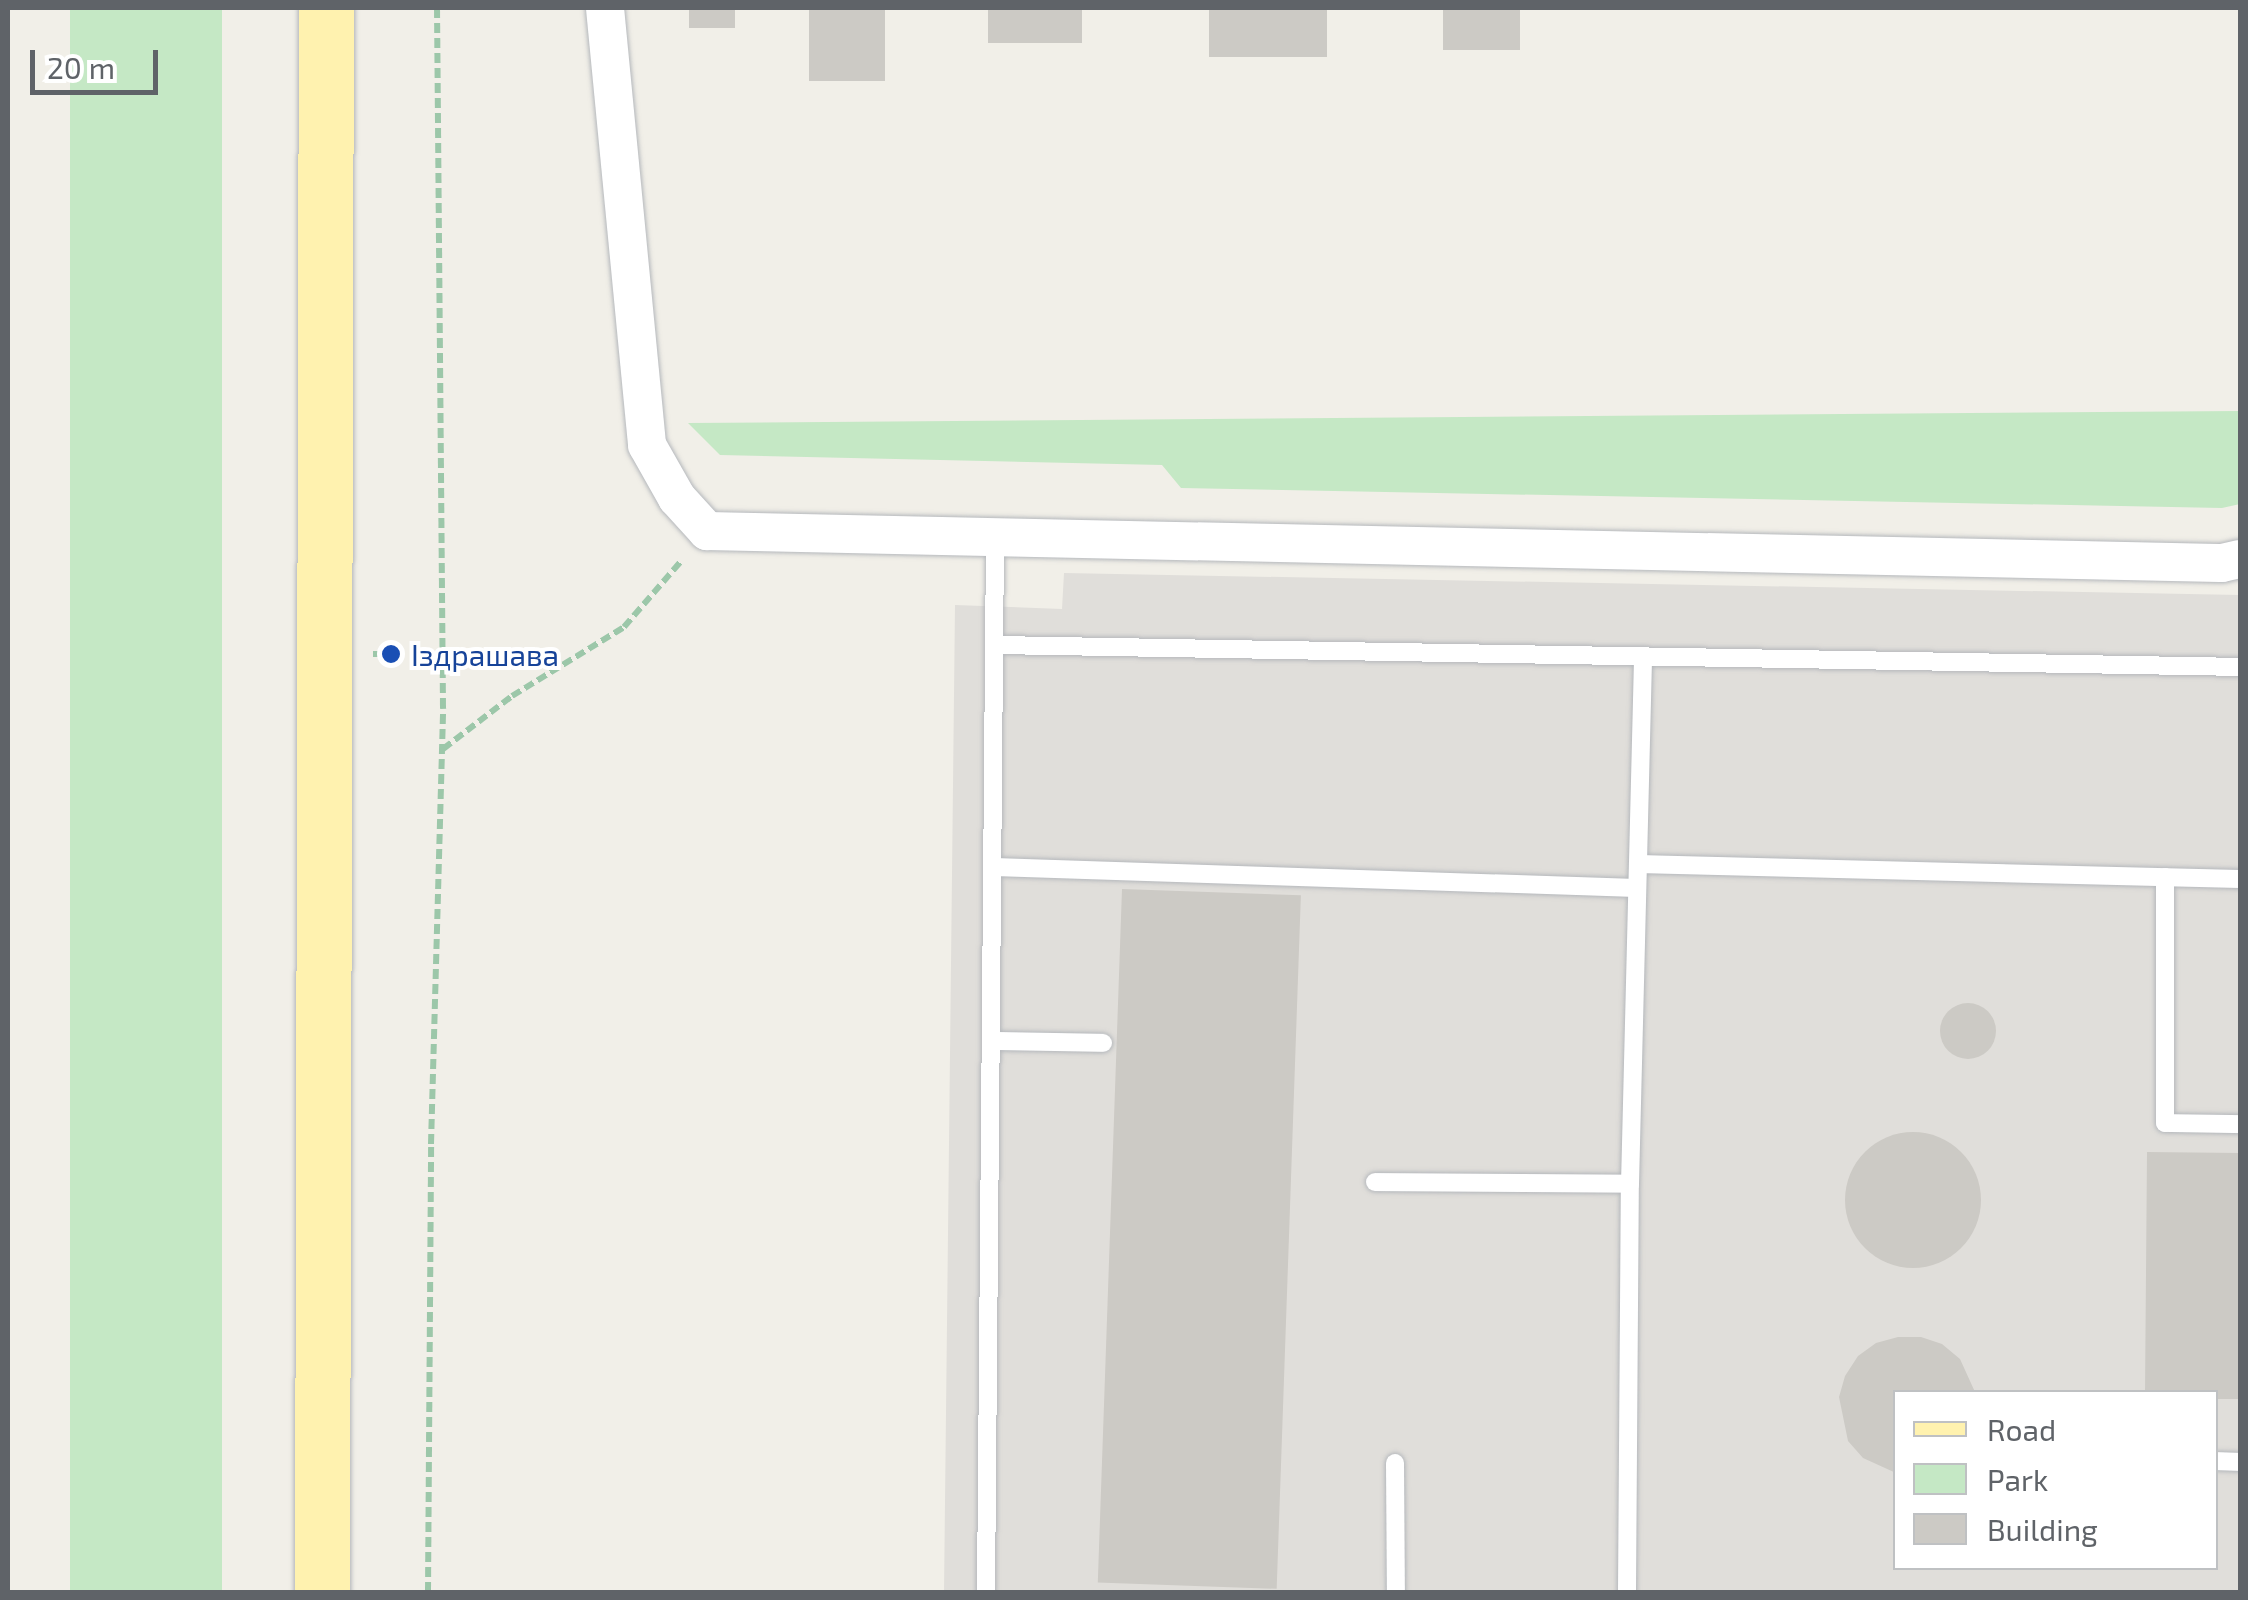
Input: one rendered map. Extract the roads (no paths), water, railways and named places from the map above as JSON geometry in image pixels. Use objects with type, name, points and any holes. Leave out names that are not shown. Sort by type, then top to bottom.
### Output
[{"type":"main road","points":[[322,1592],[326,8]]},
{"type":"street","points":[[605,8],[647,445],[677,498],[707,531],[995,534],[2222,563],[2240,559]]},
{"type":"lane","points":[[986,1592],[995,534]]},
{"type":"lane","points":[[996,645],[2240,667]]},
{"type":"lane","points":[[1627,1592],[1630,1184],[1643,658]]},
{"type":"lane","points":[[1638,864],[2240,878]]},
{"type":"lane","points":[[994,867],[1637,888]]},
{"type":"lane","points":[[2166,876],[2164,1123],[2240,1124]]},
{"type":"lane","points":[[992,1040],[1102,1043]]},
{"type":"lane","points":[[1376,1182],[1630,1184]]},
{"type":"lane","points":[[1395,1463],[1396,1592]]},
{"type":"place","name":"Іздрашава","points":[[391,654]]}]
